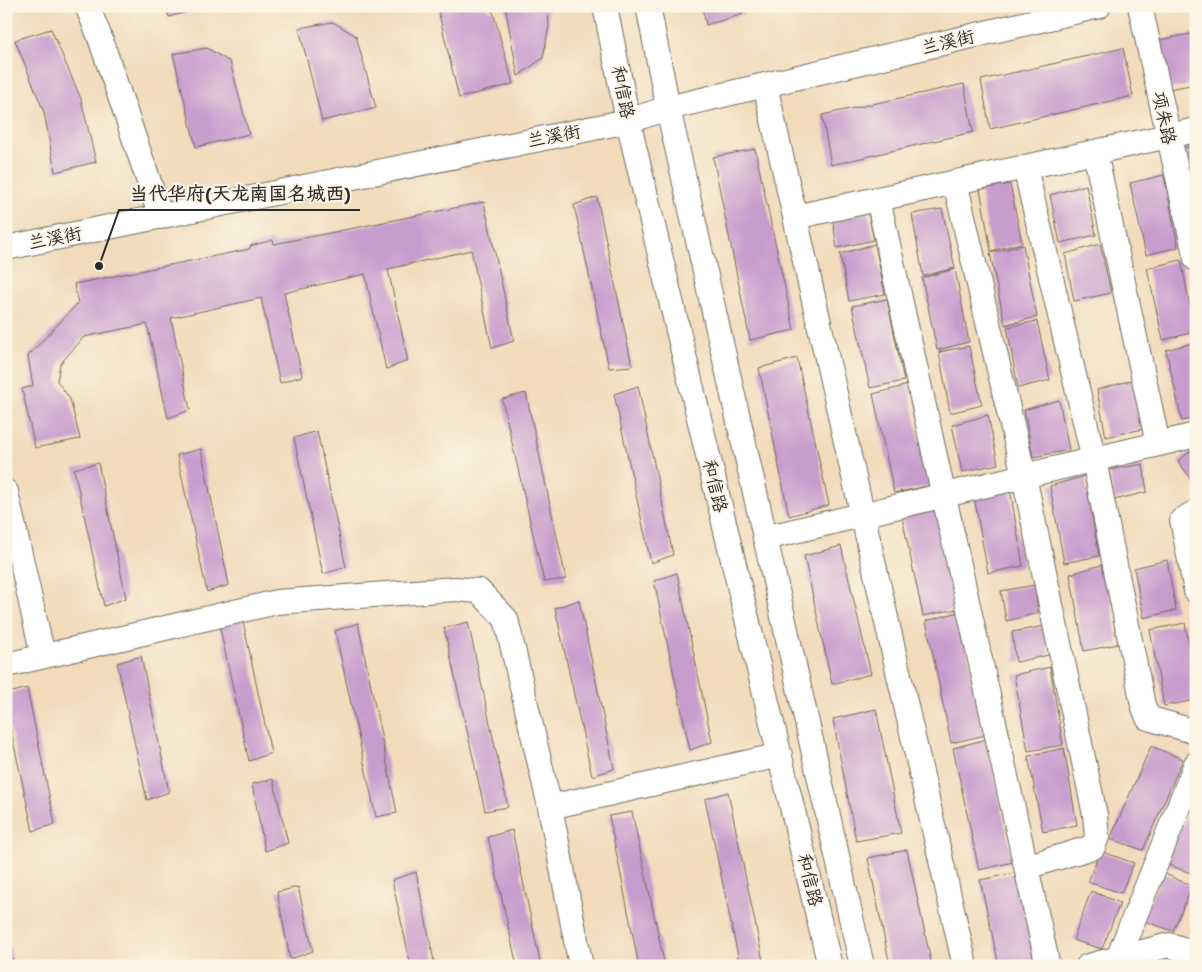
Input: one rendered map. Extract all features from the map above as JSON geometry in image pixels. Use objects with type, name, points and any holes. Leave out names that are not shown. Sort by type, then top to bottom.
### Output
[{"type":"street","points":[[87,6],[168,214]]},
{"type":"street","points":[[100,6],[168,214]]},
{"type":"street","name":"和信路","points":[[605,6],[628,121],[830,966]]},
{"type":"street","name":"和信路","points":[[648,6],[668,108],[862,966]]},
{"type":"street","name":"兰溪街","points":[[6,248],[628,121],[668,108],[1099,6]]},
{"type":"street","name":"项朱路","points":[[1140,6],[1196,259]]},
{"type":"street","points":[[765,85],[965,966]]},
{"type":"street","points":[[795,217],[1196,130]]},
{"type":"street","points":[[1095,152],[1158,444]]},
{"type":"street","points":[[1025,167],[1094,460],[1148,718],[1196,732]]},
{"type":"street","points":[[955,182],[1024,476],[1096,815],[1097,837],[1093,847],[1026,867]]},
{"type":"street","points":[[878,199],[1048,966]]},
{"type":"street","points":[[766,538],[1196,435]]},
{"type":"street","points":[[6,492],[43,656]]},
{"type":"street","points":[[1196,512],[1182,520],[1196,590]]},
{"type":"street","points":[[6,665],[277,602],[455,589],[479,591],[506,620],[550,807],[581,966]]},
{"type":"street","points":[[550,807],[780,756]]},
{"type":"street","points":[[1118,958],[1196,764]]},
{"type":"street","points":[[1088,966],[1169,945],[1196,953]]},
{"type":"building","points":[[165,6],[201,6],[202,8],[169,17]]},
{"type":"building","points":[[437,6],[484,6],[493,12],[513,84],[459,98]]},
{"type":"building","points":[[505,6],[548,6],[549,26],[543,58],[518,76]]},
{"type":"building","points":[[702,6],[741,6],[743,14],[706,25]]},
{"type":"building","points":[[333,22],[356,36],[376,108],[322,121],[299,28]]},
{"type":"building","points":[[51,29],[81,99],[96,162],[55,172],[44,112],[15,40]]},
{"type":"building","points":[[1196,33],[1196,84],[1169,89],[1159,40]]},
{"type":"building","points":[[207,48],[230,62],[249,134],[196,147],[173,54]]},
{"type":"building","points":[[1123,48],[1133,96],[990,129],[981,80]]},
{"type":"building","points":[[964,84],[973,132],[831,165],[822,115]]},
{"type":"building","points":[[1196,145],[1196,201],[1195,201],[1184,148]]},
{"type":"building","points":[[755,149],[794,330],[750,340],[713,157]]},
{"type":"building","points":[[1164,175],[1178,247],[1146,255],[1130,183]]},
{"type":"building","points":[[1010,184],[1022,243],[991,251],[980,189]]},
{"type":"building","points":[[1086,185],[1096,235],[1060,243],[1050,195]]},
{"type":"building","points":[[597,197],[632,366],[609,368],[574,205]]},
{"type":"building","points":[[484,202],[514,341],[492,348],[471,250],[388,269],[408,361],[386,369],[365,274],[284,293],[302,376],[280,383],[261,298],[171,318],[190,410],[168,418],[147,324],[84,337],[60,364],[57,381],[70,399],[80,439],[35,448],[22,389],[33,386],[28,356],[78,303],[74,284],[250,249],[250,246],[273,240],[274,244]]},
{"type":"building","points":[[942,209],[955,268],[923,276],[912,214]]},
{"type":"building","points":[[868,212],[874,240],[837,248],[832,216]]},
{"type":"building","points":[[875,244],[885,294],[849,301],[840,254]]},
{"type":"building","points":[[1100,244],[1111,293],[1074,301],[1065,254]]},
{"type":"building","points":[[1023,245],[1037,317],[1005,325],[990,253]]},
{"type":"building","points":[[1181,260],[1195,332],[1163,340],[1147,268]]},
{"type":"building","points":[[955,269],[969,342],[937,350],[922,278]]},
{"type":"building","points":[[887,299],[904,381],[870,388],[852,306]]},
{"type":"building","points":[[1037,321],[1050,380],[1018,388],[1007,327]]},
{"type":"building","points":[[1196,342],[1196,418],[1182,421],[1166,350]]},
{"type":"building","points":[[969,346],[982,405],[950,413],[939,352]]},
{"type":"building","points":[[797,358],[829,505],[789,516],[759,368]]},
{"type":"building","points":[[1132,380],[1143,429],[1106,437],[1097,390]]},
{"type":"building","points":[[908,385],[929,486],[894,493],[873,394]]},
{"type":"building","points":[[638,386],[673,555],[651,563],[614,394]]},
{"type":"building","points":[[526,393],[566,579],[544,582],[502,399]]},
{"type":"building","points":[[1059,400],[1069,450],[1033,457],[1024,410]]},
{"type":"building","points":[[988,415],[998,464],[962,472],[952,425]]},
{"type":"building","points":[[317,431],[346,567],[323,574],[294,438]]},
{"type":"building","points":[[1196,447],[1196,486],[1178,461]]},
{"type":"building","points":[[201,449],[229,585],[207,592],[177,455]]},
{"type":"building","points":[[98,463],[126,598],[104,606],[74,469]]},
{"type":"building","points":[[1143,464],[1147,492],[1114,500],[1109,470]]},
{"type":"building","points":[[1085,476],[1099,556],[1064,563],[1050,486]]},
{"type":"building","points":[[1010,489],[1023,566],[988,573],[974,497]]},
{"type":"building","points":[[936,508],[957,609],[923,616],[902,517]]},
{"type":"building","points":[[841,546],[871,674],[832,684],[804,556]]},
{"type":"building","points":[[1167,560],[1176,610],[1144,618],[1134,568]]},
{"type":"building","points":[[1105,564],[1118,644],[1084,651],[1070,574]]},
{"type":"building","points":[[677,573],[712,742],[690,750],[654,581]]},
{"type":"building","points":[[1035,585],[1038,613],[1006,621],[1001,591]]},
{"type":"building","points":[[579,600],[614,769],[592,776],[555,608]]},
{"type":"building","points":[[959,612],[986,735],[951,743],[926,621]]},
{"type":"building","points":[[242,617],[271,753],[249,761],[219,624]]},
{"type":"building","points":[[468,622],[508,807],[485,811],[444,628]]},
{"type":"building","points":[[358,623],[397,813],[376,817],[335,631]]},
{"type":"building","points":[[1185,623],[1196,684],[1196,700],[1164,706],[1150,630]]},
{"type":"building","points":[[1045,626],[1049,655],[1016,662],[1012,632]]},
{"type":"building","points":[[141,656],[169,792],[147,800],[117,663]]},
{"type":"building","points":[[1050,667],[1063,745],[1028,751],[1014,675]]},
{"type":"building","points":[[27,688],[55,824],[33,831],[6,709],[6,694]]},
{"type":"building","points":[[876,709],[901,833],[856,841],[833,719]]},
{"type":"building","points":[[987,739],[1013,862],[979,870],[953,748]]},
{"type":"building","points":[[1151,746],[1183,759],[1143,850],[1110,839]]},
{"type":"building","points":[[1064,748],[1077,825],[1043,832],[1028,756]]},
{"type":"building","points":[[273,779],[288,843],[265,851],[252,784]]},
{"type":"building","points":[[728,792],[763,961],[749,966],[740,966],[705,799]]},
{"type":"building","points":[[1196,794],[1196,875],[1166,864]]},
{"type":"building","points":[[632,812],[665,966],[639,966],[609,816]]},
{"type":"building","points":[[512,830],[541,966],[517,966],[488,837]]},
{"type":"building","points":[[907,850],[932,966],[890,966],[868,858]]},
{"type":"building","points":[[1100,851],[1134,863],[1121,893],[1088,882]]},
{"type":"building","points":[[416,872],[435,966],[411,966],[392,880]]},
{"type":"building","points":[[1015,873],[1034,961],[999,966],[980,880]]},
{"type":"building","points":[[1163,873],[1192,886],[1173,931],[1141,920]]},
{"type":"building","points":[[298,887],[313,951],[290,959],[277,892]]},
{"type":"building","points":[[1091,891],[1120,903],[1102,949],[1073,940]]},
{"type":"building","points":[[1196,914],[1196,935],[1188,932]]},
{"type":"building","points":[[7,933],[14,966],[6,966]]},
{"type":"place","name":"当代华府(天龙南国名城西)","points":[[99,266]]}]
